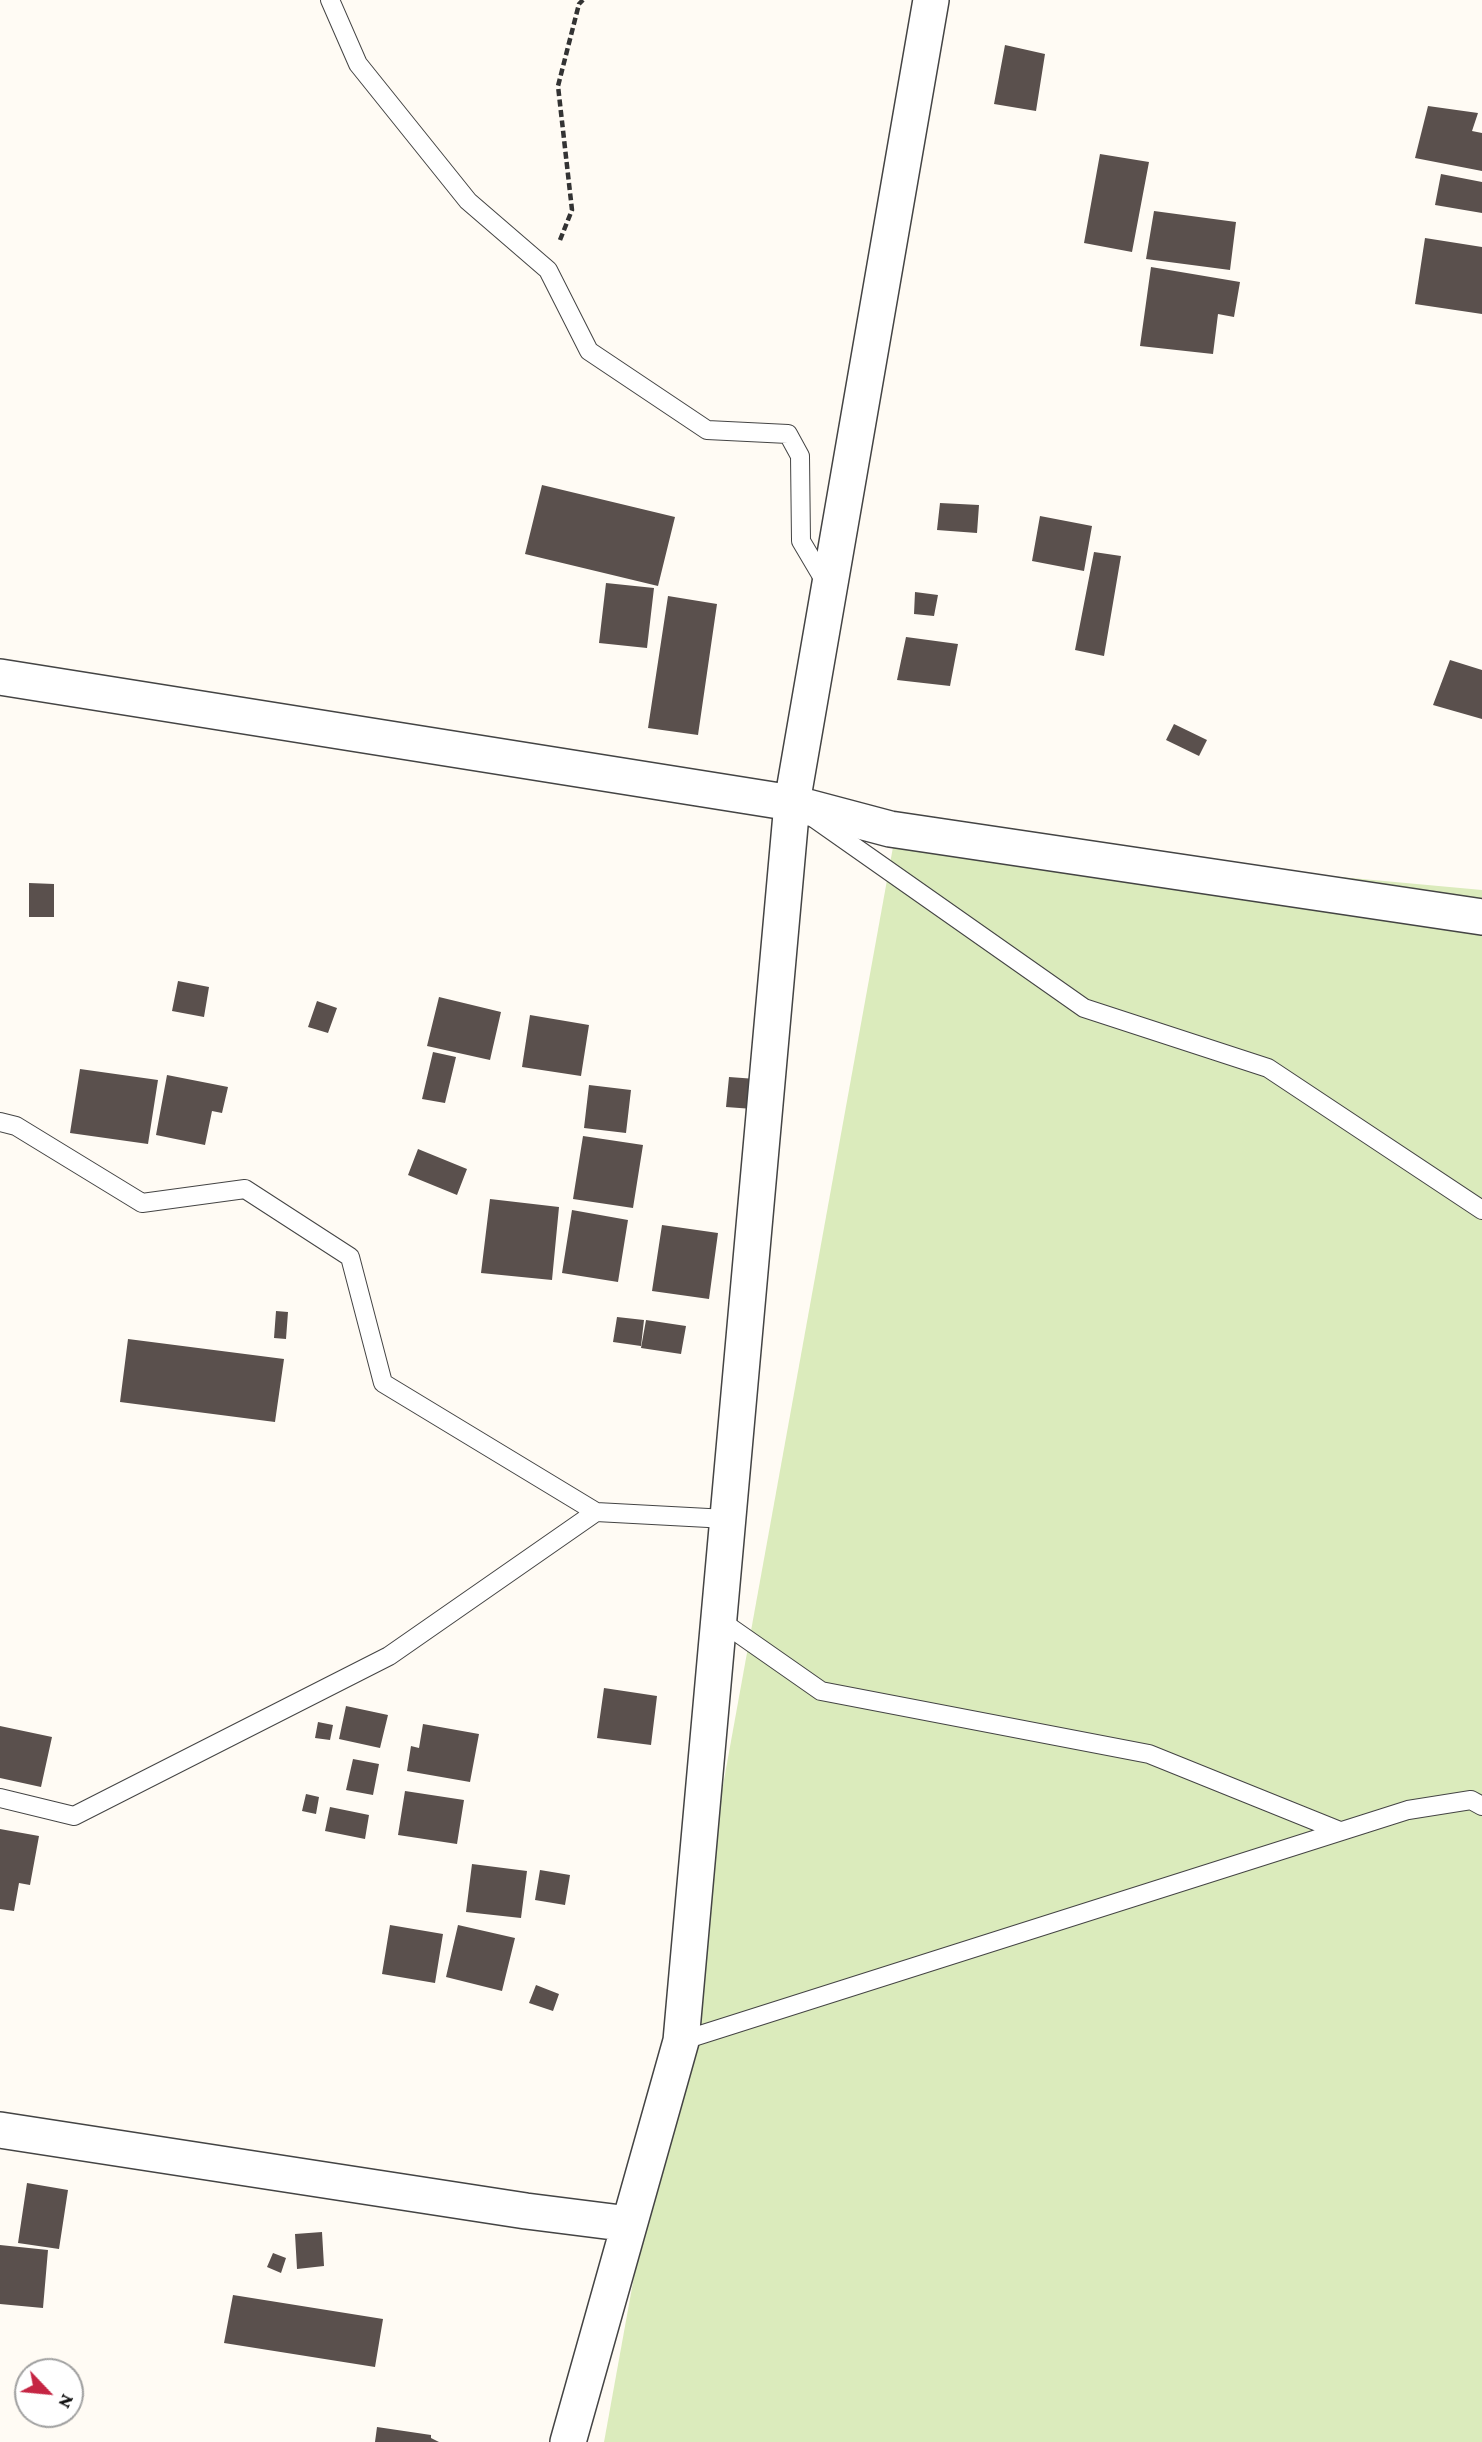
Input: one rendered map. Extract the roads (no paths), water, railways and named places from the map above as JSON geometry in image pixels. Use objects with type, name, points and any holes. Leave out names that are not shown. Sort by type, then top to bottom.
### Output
[{"type":"street","points":[[568,2442],[681,2041],[792,803],[930,0]]},
{"type":"street","points":[[0,677],[792,803],[890,829],[1482,917]]},
{"type":"street","points":[[0,2130],[526,2211],[629,2224]]},
{"type":"lane","points":[[330,0],[358,64],[468,201],[548,270],[589,351],[707,430],[788,434],[800,456],[801,541],[829,589]]},
{"type":"lane","points":[[792,803],[1084,1008],[1268,1068],[1482,1210]]},
{"type":"lane","points":[[0,1122],[16,1126],[142,1203],[245,1189],[350,1257],[383,1382],[596,1511],[727,1520]]},
{"type":"lane","points":[[0,1798],[74,1816],[389,1656],[596,1511]]},
{"type":"lane","points":[[718,1619],[821,1691],[1149,1754],[1340,1831]]},
{"type":"lane","points":[[681,2041],[1408,1810],[1471,1800],[1482,1806]]}]
